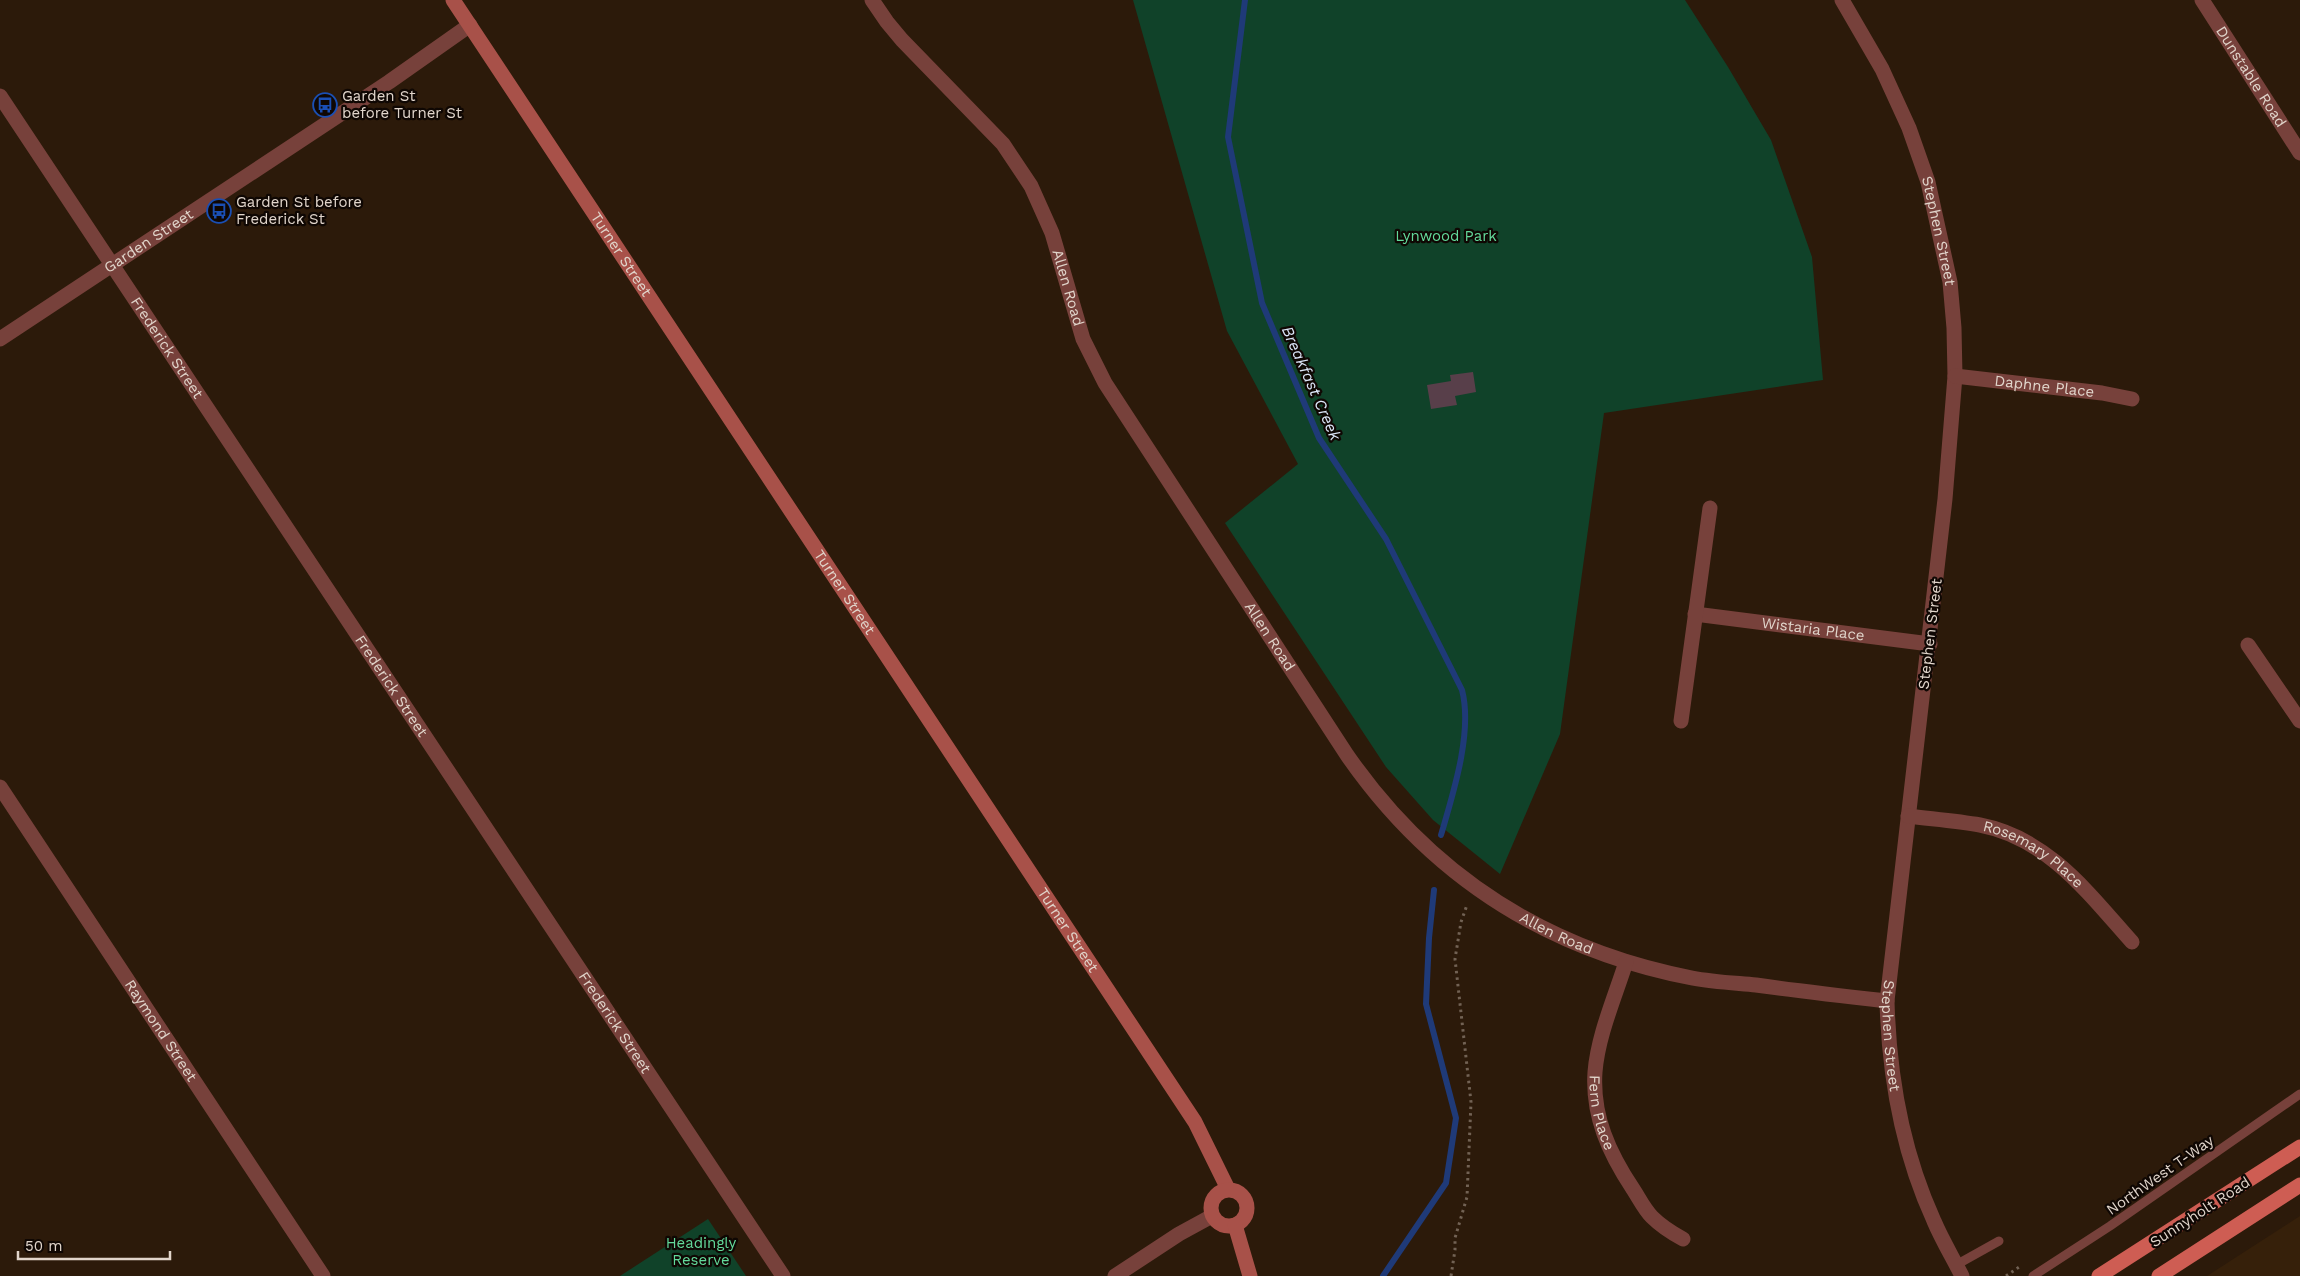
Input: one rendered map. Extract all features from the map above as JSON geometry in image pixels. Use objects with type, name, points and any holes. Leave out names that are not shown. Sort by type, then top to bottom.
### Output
[{"type":"main road","name":"Sunnyholt Road","points":[[2099,1276],[2300,1147]]},
{"type":"main road","name":"Sunnyholt Road","points":[[2159,1276],[2300,1185]]},
{"type":"street","name":"Turner Street","points":[[453,0],[1195,1122],[1228,1189]]},
{"type":"street","name":"Allen Road","points":[[872,0],[902,40],[1003,144],[1021,168],[1044,212],[1083,339],[1105,383],[1347,755],[1375,793],[1402,824],[1437,858],[1504,908],[1561,938],[1626,962],[1693,978],[1887,1001]]},
{"type":"street","name":"Stephen Street","points":[[1842,0],[1882,69],[1908,128],[1928,182],[1950,282],[1956,376],[1946,500],[1887,1001],[1889,1060],[1902,1132],[1926,1204],[1959,1270]]},
{"type":"street","name":"Dunstable Road","points":[[2202,0],[2300,153]]},
{"type":"street","name":"Garden Street","points":[[0,339],[389,82],[470,25]]},
{"type":"street","name":"Frederick Street","points":[[0,96],[783,1276]]},
{"type":"street","name":"Daphne Place","points":[[1956,376],[2102,393],[2132,399]]},
{"type":"street","points":[[1681,721],[1710,508]]},
{"type":"street","name":"Wistaria Place","points":[[1695,614],[1930,644]]},
{"type":"street","points":[[2248,645],[2300,721]]},
{"type":"street","name":"Raymond Street","points":[[0,787],[323,1276]]},
{"type":"street","name":"Rosemary Place","points":[[1908,816],[1981,825],[2034,847],[2064,868],[2132,942]]},
{"type":"street","name":"Fern Place","points":[[1626,962],[1599,1048],[1595,1072],[1596,1108],[1618,1166],[1644,1207],[1662,1226],[1683,1239]]},
{"type":"street","points":[[1228,1189],[1239,1193],[1246,1202],[1247,1208],[1244,1219],[1235,1226],[1224,1226],[1212,1216],[1210,1210],[1213,1198],[1228,1189]]},
{"type":"street","points":[[1115,1276],[1179,1234],[1212,1216]]},
{"type":"street","points":[[1235,1226],[1250,1276]]},
{"type":"lane","name":"NorthWest T-Way","points":[[2033,1276],[2110,1226],[2300,1094]]},
{"type":"lane","points":[[1959,1270],[1999,1240]]},
{"type":"path","points":[[1451,1276],[1456,1250],[1454,1238],[1467,1197],[1471,1102],[1455,959],[1467,905]]},
{"type":"shaded area","points":[[2300,1216],[2300,1276],[2207,1276]]},
{"type":"green space","name":"Lynwood Park","points":[[1133,0],[1685,0],[1728,67],[1771,140],[1812,257],[1823,380],[1604,413],[1560,734],[1500,874],[1433,820],[1386,767],[1225,523],[1298,464],[1227,331]]},
{"type":"green space","name":"Headingly Reserve","points":[[708,1219],[746,1276],[620,1276]]},
{"type":"building","points":[[1473,372],[1476,392],[1455,396],[1457,405],[1431,409],[1427,385],[1451,381],[1450,375]]},
{"type":"waterway","name":"Breakfast Creek","points":[[1245,0],[1228,137],[1262,303],[1319,438],[1386,539],[1462,690],[1465,707],[1463,744],[1456,782],[1441,835]]},
{"type":"waterway","name":"Breakfast Creek","points":[[1383,1276],[1446,1183],[1456,1118],[1426,1004],[1429,938],[1434,890]]},
{"type":"place","name":"Garden St before Turner St","points":[[325,105]]},
{"type":"place","name":"Garden St before Frederick St","points":[[219,211]]}]
